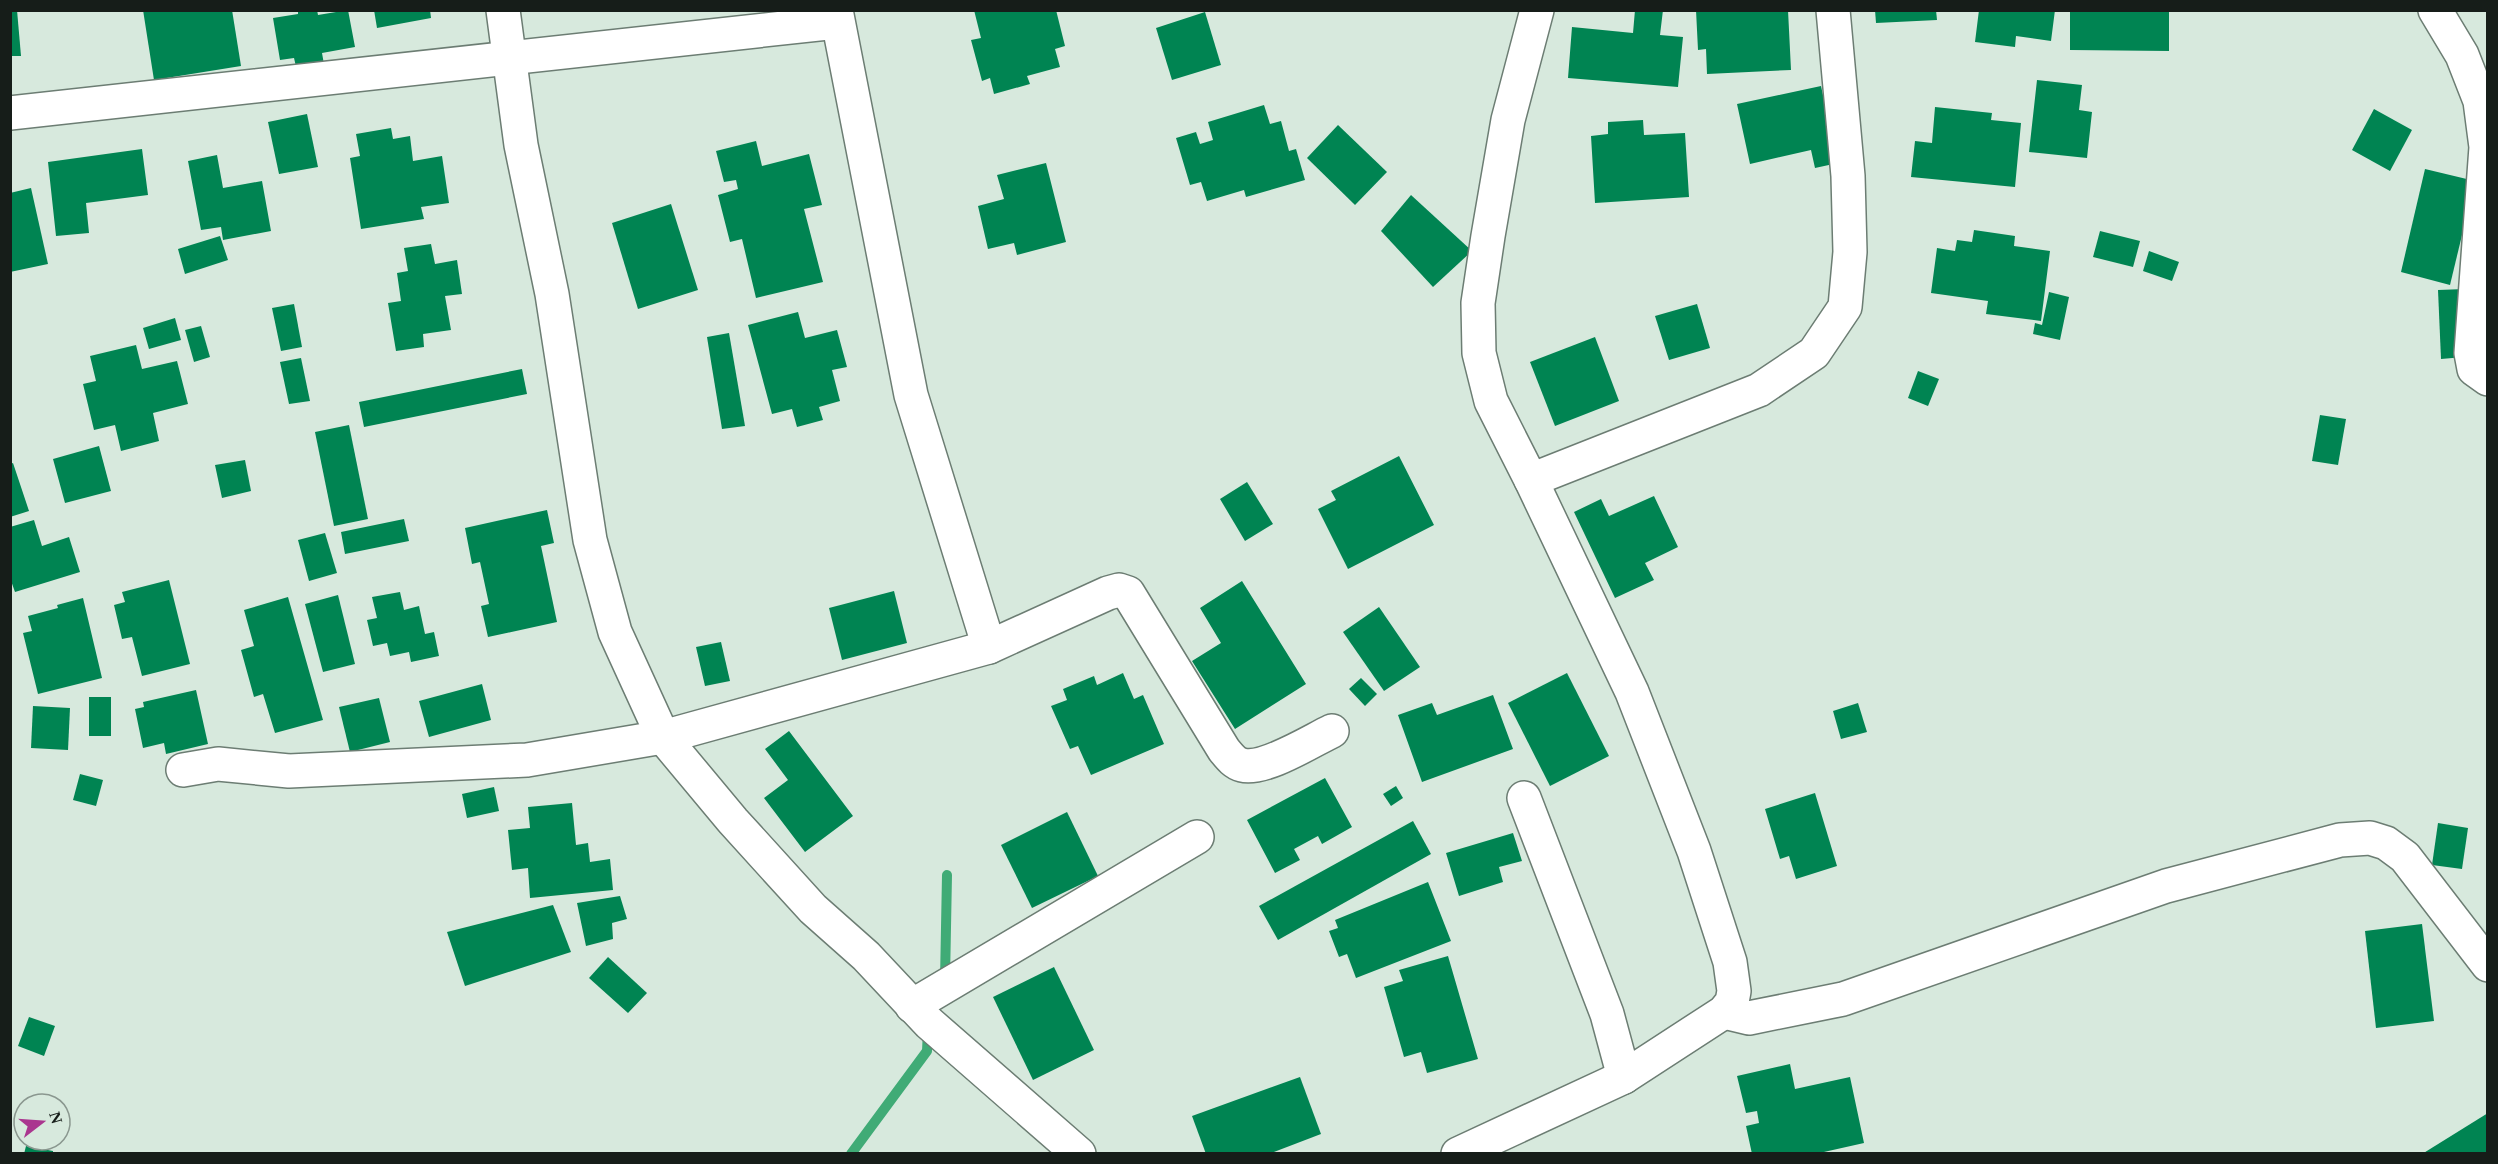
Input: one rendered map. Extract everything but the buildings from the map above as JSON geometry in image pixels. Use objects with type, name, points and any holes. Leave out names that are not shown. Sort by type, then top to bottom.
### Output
[{"type":"street","points":[[503,10],[521,144],[552,294],[590,540],[615,632],[663,737],[733,821],[813,909],[866,956],[929,1023],[1079,1154]]},
{"type":"street","points":[[1458,1154],[1624,1077],[1724,1012],[1732,1002],[1734,991],[1730,962],[1694,851],[1632,692],[1491,401],[1479,353],[1478,303],[1508,120],[1537,10]]},
{"type":"street","points":[[1531,480],[1760,390],[1814,353],[1845,307],[1850,252],[1848,176],[1833,10]]},
{"type":"street","points":[[2435,10],[2462,55],[2480,101],[2486,147],[2471,353],[2474,369],[2487,379]]},
{"type":"street","points":[[10,113],[511,58],[836,16],[911,395],[989,647]]},
{"type":"street","points":[[183,770],[218,764],[290,771],[527,760],[663,737],[989,647],[1108,593],[1124,591],[1128,593],[1224,750],[1233,761],[1242,765],[1258,766],[1332,731]]},
{"type":"street","points":[[1524,798],[1607,1014],[1624,1077]]},
{"type":"street","points":[[912,1006],[1197,837]]},
{"type":"street","points":[[1724,1012],[1749,1018],[1843,999],[2166,886],[2340,840],[2370,838],[2386,843],[2405,858],[2487,965]]},
{"type":"waterway","points":[[945,980],[947,875]]},
{"type":"waterway","points":[[851,1154],[927,1051],[928,1031]]}]
